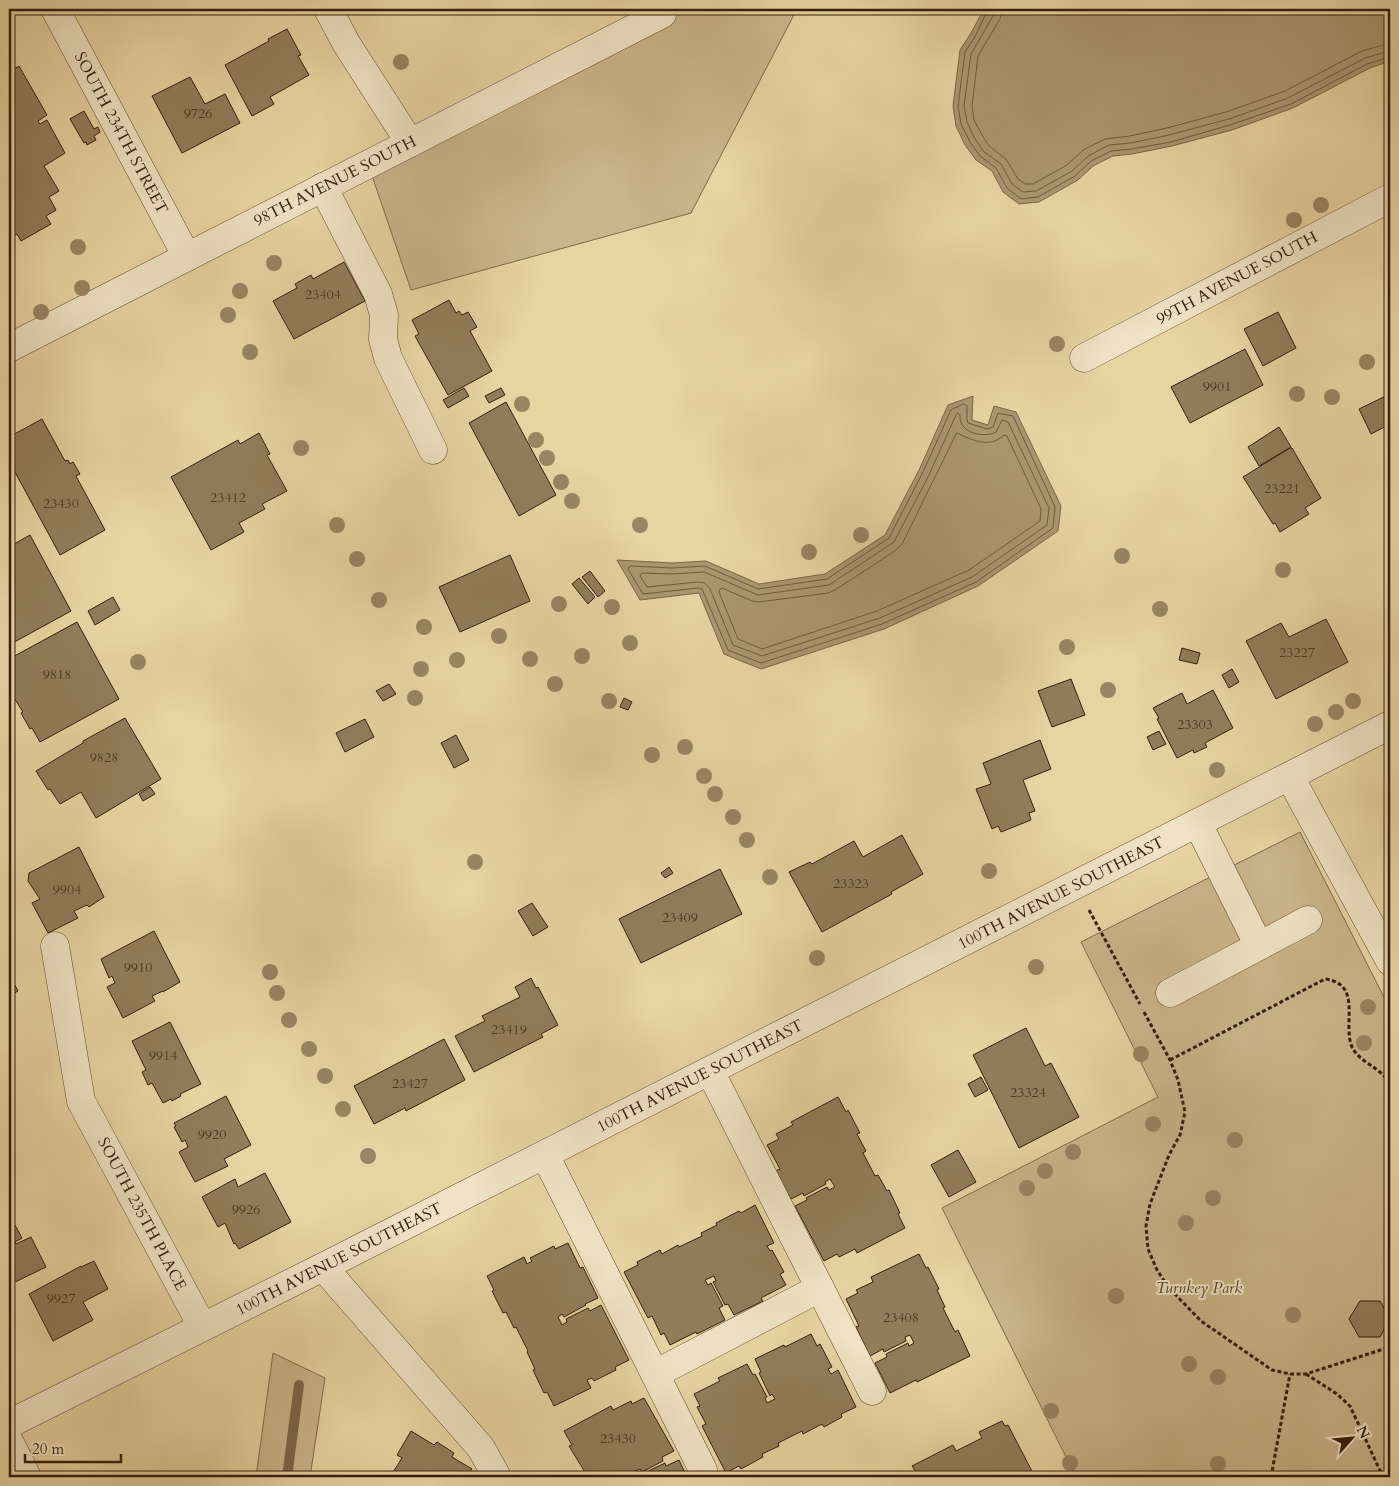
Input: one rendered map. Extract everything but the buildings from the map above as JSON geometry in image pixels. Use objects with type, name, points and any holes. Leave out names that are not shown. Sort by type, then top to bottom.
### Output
[{"type":"street","name":"SOUTH 234TH STREET","points":[[55,9],[187,256]]},
{"type":"street","points":[[328,9],[346,43],[410,143]]},
{"type":"street","name":"98TH AVENUE SOUTH","points":[[9,348],[662,14]]},
{"type":"street","points":[[323,187],[378,294],[384,315],[383,339],[388,358],[434,450]]},
{"type":"street","name":"99TH AVENUE SOUTH","points":[[1084,358],[1390,198]]},
{"type":"street","name":"100TH AVENUE SOUTHEAST","points":[[9,1424],[202,1326],[323,1268],[1390,725]]},
{"type":"street","points":[[1290,777],[1390,961]]},
{"type":"street","points":[[1198,824],[1259,946]]},
{"type":"street","points":[[1170,992],[1308,920]]},
{"type":"street","name":"SOUTH 235TH PLACE","points":[[55,946],[81,1101],[202,1326]]},
{"type":"street","points":[[710,1071],[872,1391]]},
{"type":"street","points":[[545,1155],[703,1470]]},
{"type":"street","points":[[323,1268],[481,1448],[497,1477]]},
{"type":"street","points":[[654,1374],[820,1288]]},
{"type":"street","points":[[9,1441],[27,1477]]},
{"type":"path","points":[[1076,886],[1170,1060],[1178,1080],[1185,1112],[1180,1135],[1169,1155],[1150,1204],[1146,1226],[1148,1249],[1157,1270],[1169,1288],[1201,1322],[1272,1370],[1290,1374],[1306,1374],[1390,1348]]},
{"type":"path","points":[[1170,1060],[1325,979],[1335,980],[1344,988],[1349,998],[1348,1031],[1353,1049],[1364,1061],[1384,1077],[1390,1086]]},
{"type":"path","points":[[1271,1477],[1290,1374]]},
{"type":"path","points":[[1306,1374],[1338,1394],[1350,1406],[1383,1477]]},
{"type":"green space","points":[[663,9],[797,9],[691,213],[411,290],[368,164]]},
{"type":"green space","name":"Turnkey Park","points":[[1300,832],[1390,1009],[1390,1477],[1076,1477],[942,1208],[1158,1097],[1081,942]]},
{"type":"green space","points":[[273,1353],[325,1378],[310,1477],[256,1477]]},
{"type":"water","points":[[984,9],[1390,9],[1390,61],[1370,68],[1293,108],[1232,130],[1172,146],[1113,156],[1093,166],[1078,180],[1039,202],[1019,204],[1003,192],[992,171],[976,160],[965,145],[956,126],[953,106],[960,50]]},
{"type":"water","points":[[973,396],[972,420],[988,425],[994,406],[1016,412],[1061,506],[1058,531],[978,586],[884,629],[761,669],[724,654],[699,593],[640,600],[617,560],[672,563],[706,561],[759,584],[825,574],[885,535],[919,470],[948,405]]},
{"type":"waterway","points":[[287,1477],[299,1385]]}]
